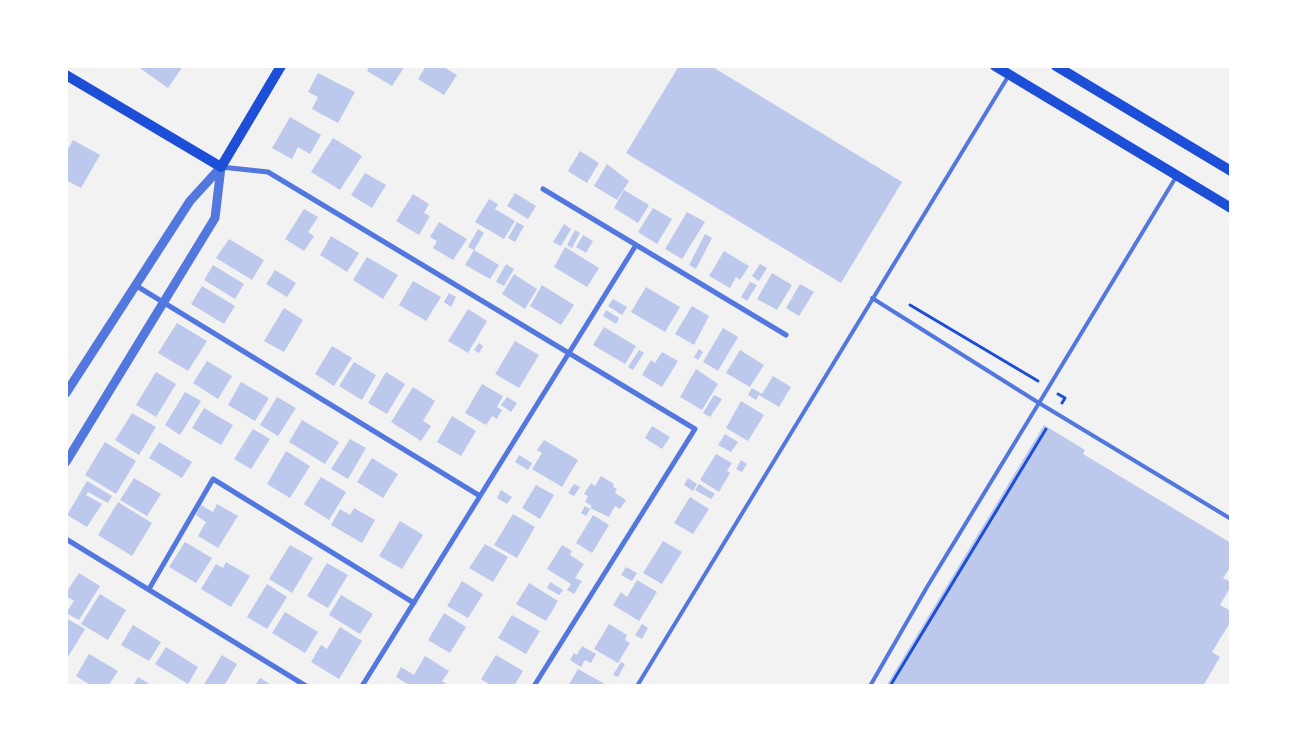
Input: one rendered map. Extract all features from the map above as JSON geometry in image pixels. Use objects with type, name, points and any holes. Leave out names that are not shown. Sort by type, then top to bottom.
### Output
[{"type":"main road","points":[[66,75],[221,167],[281,66]]},
{"type":"main road","points":[[996,66],[1231,208]]},
{"type":"main road","points":[[1056,66],[1231,171]]},
{"type":"street","points":[[66,393],[190,200],[221,167]]},
{"type":"street","points":[[66,462],[215,218],[221,167]]},
{"type":"street","points":[[221,167],[268,172],[695,429],[534,686]]},
{"type":"street","points":[[543,189],[786,335]]},
{"type":"street","points":[[362,686],[636,245]]},
{"type":"street","points":[[135,285],[480,496]]},
{"type":"street","points":[[149,589],[213,479],[414,603]]},
{"type":"street","points":[[66,539],[306,686]]},
{"type":"lane","points":[[637,686],[1009,74]]},
{"type":"lane","points":[[870,686],[927,587],[1177,175]]},
{"type":"lane","points":[[872,298],[1039,403],[1231,519]]},
{"type":"path","points":[[909,304],[1065,398],[1062,403]]},
{"type":"path","points":[[890,686],[1046,429]]},
{"type":"building","points":[[137,66],[183,66],[168,88]]},
{"type":"building","points":[[370,66],[405,66],[392,86],[367,71]]},
{"type":"building","points":[[426,66],[442,66],[457,75],[444,95],[418,79]]},
{"type":"building","points":[[679,66],[711,66],[902,182],[841,283],[626,153]]},
{"type":"building","points":[[318,73],[355,92],[338,123],[312,109],[318,97],[308,92]]},
{"type":"building","points":[[290,117],[321,135],[310,154],[298,147],[292,159],[272,148]]},
{"type":"building","points":[[333,138],[362,156],[340,190],[311,172]]},
{"type":"building","points":[[73,140],[100,155],[81,188],[66,180],[66,153]]},
{"type":"building","points":[[580,151],[599,163],[587,183],[568,171]]},
{"type":"building","points":[[607,164],[629,181],[617,200],[594,186]]},
{"type":"building","points":[[365,173],[386,185],[372,208],[351,195]]},
{"type":"building","points":[[624,190],[649,205],[638,223],[614,208]]},
{"type":"building","points":[[515,193],[536,206],[528,219],[507,206]]},
{"type":"building","points":[[413,194],[429,204],[424,213],[430,216],[419,235],[396,221]]},
{"type":"building","points":[[489,199],[498,204],[495,209],[515,221],[504,239],[475,222]]},
{"type":"building","points":[[653,208],[672,219],[657,244],[638,232]]},
{"type":"building","points":[[304,209],[318,217],[308,232],[314,236],[304,251],[285,239]]},
{"type":"building","points":[[687,212],[705,222],[682,259],[665,249]]},
{"type":"building","points":[[439,222],[467,239],[453,260],[433,248],[437,241],[430,237]]},
{"type":"building","points":[[517,222],[524,226],[515,242],[508,238]]},
{"type":"building","points":[[564,224],[571,229],[561,246],[553,242]]},
{"type":"building","points":[[478,229],[484,233],[474,250],[468,247]]},
{"type":"building","points":[[575,230],[580,233],[572,248],[567,245]]},
{"type":"building","points":[[705,234],[712,238],[696,269],[689,265]]},
{"type":"building","points":[[583,235],[593,241],[586,253],[576,247]]},
{"type":"building","points":[[331,236],[359,253],[347,272],[320,255]]},
{"type":"building","points":[[229,239],[264,260],[252,280],[216,258]]},
{"type":"building","points":[[565,247],[599,268],[587,287],[554,267]]},
{"type":"building","points":[[474,250],[499,265],[490,279],[465,265]]},
{"type":"building","points":[[724,251],[749,266],[740,280],[736,277],[730,288],[709,276]]},
{"type":"building","points":[[367,257],[398,275],[383,299],[353,280]]},
{"type":"building","points":[[506,264],[514,269],[504,286],[496,282]]},
{"type":"building","points":[[760,264],[767,268],[759,281],[752,276]]},
{"type":"building","points":[[213,265],[244,284],[235,299],[204,280]]},
{"type":"building","points":[[275,270],[296,283],[287,297],[266,284]]},
{"type":"building","points":[[772,273],[792,285],[777,310],[757,299]]},
{"type":"building","points":[[514,274],[537,289],[525,309],[502,294]]},
{"type":"building","points":[[413,281],[441,297],[426,321],[399,305]]},
{"type":"building","points":[[750,282],[757,285],[747,301],[741,297]]},
{"type":"building","points":[[800,284],[814,292],[799,316],[786,308]]},
{"type":"building","points":[[542,285],[574,305],[561,325],[530,306]]},
{"type":"building","points":[[202,286],[235,306],[224,324],[191,304]]},
{"type":"building","points":[[646,287],[680,307],[665,332],[631,312]]},
{"type":"building","points":[[449,293],[456,297],[451,307],[444,302]]},
{"type":"building","points":[[613,299],[627,307],[622,315],[608,306]]},
{"type":"building","points":[[692,306],[709,316],[694,345],[675,334]]},
{"type":"building","points":[[284,308],[303,320],[284,352],[264,341]]},
{"type":"building","points":[[468,309],[487,321],[468,353],[448,341]]},
{"type":"building","points":[[606,310],[619,318],[616,324],[603,316]]},
{"type":"building","points":[[177,323],[207,341],[188,371],[158,353]]},
{"type":"building","points":[[604,327],[636,346],[625,364],[593,345]]},
{"type":"building","points":[[723,328],[738,337],[718,371],[703,362]]},
{"type":"building","points":[[515,341],[539,355],[519,388],[495,374]]},
{"type":"building","points":[[479,343],[483,346],[479,353],[474,350]]},
{"type":"building","points":[[332,346],[352,358],[334,386],[315,374]]},
{"type":"building","points":[[699,349],[703,352],[698,360],[694,357]]},
{"type":"building","points":[[639,350],[644,353],[633,370],[628,367]]},
{"type":"building","points":[[740,350],[764,365],[750,387],[726,373]]},
{"type":"building","points":[[662,352],[678,361],[662,387],[642,375],[651,360],[655,363]]},
{"type":"building","points":[[207,361],[232,376],[218,399],[193,383]]},
{"type":"building","points":[[354,362],[376,375],[362,400],[339,386]]},
{"type":"building","points":[[696,369],[718,384],[702,410],[680,397]]},
{"type":"building","points":[[156,372],[176,384],[156,417],[136,405]]},
{"type":"building","points":[[386,372],[405,384],[387,414],[368,403]]},
{"type":"building","points":[[773,376],[791,387],[779,407],[759,395],[756,400],[748,395],[752,388],[762,394]]},
{"type":"building","points":[[241,382],[269,398],[255,421],[228,405]]},
{"type":"building","points":[[482,384],[503,396],[497,407],[502,410],[497,419],[492,416],[486,425],[465,413]]},
{"type":"building","points":[[413,387],[435,401],[423,421],[431,426],[421,441],[391,422]]},
{"type":"building","points":[[185,392],[201,401],[180,435],[165,425]]},
{"type":"building","points":[[714,395],[722,399],[710,417],[703,413]]},
{"type":"building","points":[[277,397],[296,408],[278,436],[260,425]]},
{"type":"building","points":[[507,397],[517,403],[511,412],[501,405]]},
{"type":"building","points":[[741,401],[764,415],[748,441],[726,428]]},
{"type":"building","points":[[204,408],[233,425],[221,445],[192,428]]},
{"type":"building","points":[[132,413],[156,427],[139,455],[115,440]]},
{"type":"building","points":[[452,416],[476,431],[461,456],[437,442]]},
{"type":"building","points":[[302,420],[339,442],[325,464],[289,442]]},
{"type":"building","points":[[1044,425],[1085,450],[1083,454],[1231,543],[1231,566],[1223,578],[1231,582],[1231,586],[1220,605],[1231,611],[1231,621],[1212,652],[1220,657],[1203,686],[886,686]]},
{"type":"building","points":[[652,426],[670,437],[662,449],[645,438]]},
{"type":"building","points":[[253,429],[270,439],[251,469],[234,459]]},
{"type":"building","points":[[725,434],[738,442],[731,452],[718,445]]},
{"type":"building","points":[[350,439],[366,448],[348,479],[331,469]]},
{"type":"building","points":[[544,440],[578,460],[562,487],[532,469],[542,453],[537,450]]},
{"type":"building","points":[[105,442],[136,461],[116,494],[85,475]]},
{"type":"building","points":[[159,442],[192,462],[182,478],[149,458]]},
{"type":"building","points":[[286,451],[310,466],[290,498],[267,484]]},
{"type":"building","points":[[716,454],[732,463],[727,471],[730,473],[719,492],[700,480]]},
{"type":"building","points":[[519,455],[532,463],[528,470],[515,462]]},
{"type":"building","points":[[372,458],[398,474],[383,498],[357,482]]},
{"type":"building","points":[[741,460],[747,464],[742,472],[736,469]]},
{"type":"building","points":[[601,476],[614,484],[613,487],[617,489],[615,493],[626,500],[620,509],[615,506],[609,517],[590,508],[592,506],[585,502],[588,496],[584,494],[591,483],[595,486]]},
{"type":"building","points":[[321,477],[346,492],[329,520],[304,504]]},
{"type":"building","points":[[134,478],[161,494],[147,516],[120,500]]},
{"type":"building","points":[[688,478],[697,484],[693,491],[684,485]]},
{"type":"building","points":[[87,481],[112,496],[108,503],[88,492],[86,495],[102,504],[87,527],[67,515]]},
{"type":"building","points":[[574,484],[580,487],[574,496],[568,493]]},
{"type":"building","points":[[699,484],[715,494],[711,499],[695,490]]},
{"type":"building","points":[[536,485],[554,495],[540,519],[522,508]]},
{"type":"building","points":[[501,490],[512,497],[507,504],[497,498]]},
{"type":"building","points":[[690,497],[709,509],[693,534],[674,523]]},
{"type":"building","points":[[118,502],[152,523],[132,556],[98,535]]},
{"type":"building","points":[[217,504],[238,516],[218,548],[198,536],[206,522],[196,515],[201,505],[213,512]]},
{"type":"building","points":[[585,506],[590,509],[586,516],[581,513]]},
{"type":"building","points":[[354,508],[375,520],[362,543],[331,525],[340,509],[350,515]]},
{"type":"building","points":[[513,514],[535,527],[517,558],[494,545]]},
{"type":"building","points":[[593,515],[609,525],[592,553],[576,543]]},
{"type":"building","points":[[400,521],[423,535],[402,569],[379,556]]},
{"type":"building","points":[[663,541],[682,552],[662,584],[643,573]]},
{"type":"building","points":[[185,542],[212,558],[196,583],[169,567]]},
{"type":"building","points":[[485,544],[508,557],[493,582],[469,568]]},
{"type":"building","points":[[290,545],[313,558],[292,593],[269,579]]},
{"type":"building","points":[[562,545],[572,551],[570,555],[584,564],[575,578],[582,581],[574,594],[567,590],[571,584],[547,569]]},
{"type":"building","points":[[226,562],[250,576],[231,607],[201,589],[216,564],[223,568]]},
{"type":"building","points":[[327,563],[348,575],[328,608],[307,596]]},
{"type":"building","points":[[626,567],[637,573],[632,581],[621,575]]},
{"type":"building","points":[[79,573],[100,586],[79,620],[66,613],[74,601],[66,596],[66,593]]},
{"type":"building","points":[[637,580],[657,592],[639,621],[613,605],[621,592],[627,597]]},
{"type":"building","points":[[462,581],[483,594],[468,618],[447,606]]},
{"type":"building","points":[[550,582],[563,590],[559,595],[547,588]]},
{"type":"building","points":[[529,583],[558,601],[546,621],[516,604]]},
{"type":"building","points":[[267,584],[287,597],[267,629],[247,617]]},
{"type":"building","points":[[100,594],[126,610],[108,640],[81,624]]},
{"type":"building","points":[[341,595],[373,614],[360,634],[329,615]]},
{"type":"building","points":[[285,612],[318,632],[305,653],[272,633]]},
{"type":"building","points":[[444,613],[466,627],[450,653],[428,640]]},
{"type":"building","points":[[512,615],[540,631],[526,654],[498,638]]},
{"type":"building","points":[[66,618],[85,629],[66,660]]},
{"type":"building","points":[[609,624],[627,635],[625,640],[630,643],[618,663],[594,649]]},
{"type":"building","points":[[642,624],[648,628],[642,639],[635,635]]},
{"type":"building","points":[[133,625],[161,642],[149,661],[121,645]]},
{"type":"building","points":[[340,627],[362,641],[339,679],[311,662],[321,645],[327,649]]},
{"type":"building","points":[[582,646],[596,654],[591,663],[585,660],[581,667],[570,660],[574,653],[577,655]]},
{"type":"building","points":[[166,647],[198,667],[188,684],[155,664]]},
{"type":"building","points":[[89,654],[118,671],[108,686],[92,686],[76,676]]},
{"type":"building","points":[[222,655],[237,664],[224,686],[203,686]]},
{"type":"building","points":[[496,655],[523,671],[514,686],[492,686],[481,679]]},
{"type":"building","points":[[425,656],[449,671],[442,681],[446,684],[445,686],[411,686],[396,677],[401,667],[414,675]]},
{"type":"building","points":[[621,662],[625,664],[618,677],[613,675]]},
{"type":"building","points":[[578,669],[605,684],[604,686],[568,686]]},
{"type":"building","points":[[138,677],[153,686],[133,686]]},
{"type":"building","points":[[260,678],[273,686],[255,686]]}]
